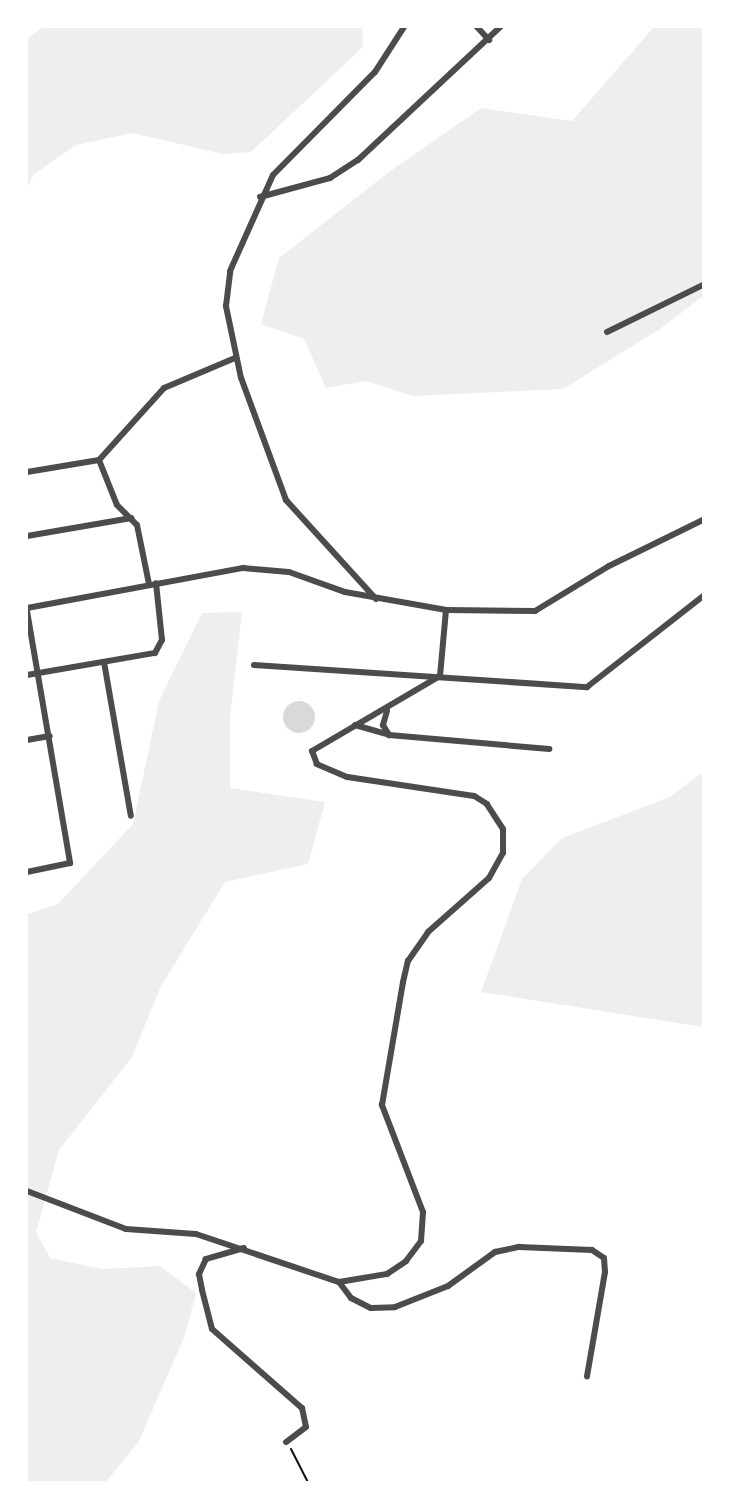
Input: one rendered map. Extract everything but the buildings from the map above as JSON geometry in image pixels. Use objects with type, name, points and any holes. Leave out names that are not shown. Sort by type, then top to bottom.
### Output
[{"type":"street","points":[[376,599],[285,500],[236,358],[226,306],[230,271],[260,196],[273,175],[375,72],[404,27]]},
{"type":"street","points":[[477,27],[489,40]]},
{"type":"street","points":[[260,196],[330,178],[358,160],[489,40],[500,27]]},
{"type":"street","points":[[607,332],[703,285]]},
{"type":"street","points":[[27,472],[99,460],[164,388],[236,358]]},
{"type":"street","points":[[27,675],[104,662],[161,648],[152,584],[131,518],[117,505],[99,460]]},
{"type":"street","points":[[27,536],[131,518]]},
{"type":"street","points":[[27,872],[70,863],[27,610],[243,568],[289,572],[376,599],[446,610],[535,611],[609,566],[703,520]]},
{"type":"street","points":[[254,665],[587,687],[703,596]]},
{"type":"street","points":[[440,676],[446,610]]},
{"type":"street","points":[[104,662],[131,816]]},
{"type":"street","points":[[27,1191],[126,1229],[196,1234],[247,1247],[339,1282],[387,1274],[420,1241],[423,1212],[382,1105],[403,982],[408,961],[428,932],[489,878],[503,853],[504,829],[491,808],[474,796],[348,777],[317,764],[315,746],[387,711],[440,676]]},
{"type":"street","points":[[387,711],[383,725],[389,735]]},
{"type":"street","points":[[355,725],[389,735],[549,749]]},
{"type":"street","points":[[27,740],[50,736]]},
{"type":"street","points":[[247,1247],[206,1259],[199,1274],[202,1290],[212,1329],[302,1408],[306,1427],[286,1442]]},
{"type":"street","points":[[339,1282],[351,1298],[371,1308],[395,1307],[448,1286],[495,1252],[519,1247],[592,1250],[604,1258],[605,1272],[587,1376]]},
{"type":"path","points":[[286,1442],[308,1482]]},
{"type":"shaded area","points":[[43,27],[362,27],[363,47],[251,152],[223,154],[132,133],[76,145],[33,175],[27,188],[27,39]]},
{"type":"shaded area","points":[[654,27],[703,27],[703,296],[660,329],[563,389],[413,396],[366,381],[326,388],[304,339],[261,324],[279,258],[389,172],[481,108],[572,121]]},
{"type":"shaded area","points":[[242,612],[230,717],[230,788],[325,802],[308,864],[225,882],[161,986],[132,1057],[59,1150],[36,1232],[50,1258],[102,1269],[160,1266],[196,1293],[185,1335],[139,1441],[106,1482],[27,1482],[27,914],[58,904],[133,824],[159,701],[202,613]]},
{"type":"shaded area","points":[[299,701],[311,705],[315,717],[311,729],[299,733],[287,729],[283,717],[287,705]]},
{"type":"shaded area","points":[[703,772],[703,1027],[481,992],[522,879],[562,838],[670,797]]}]
